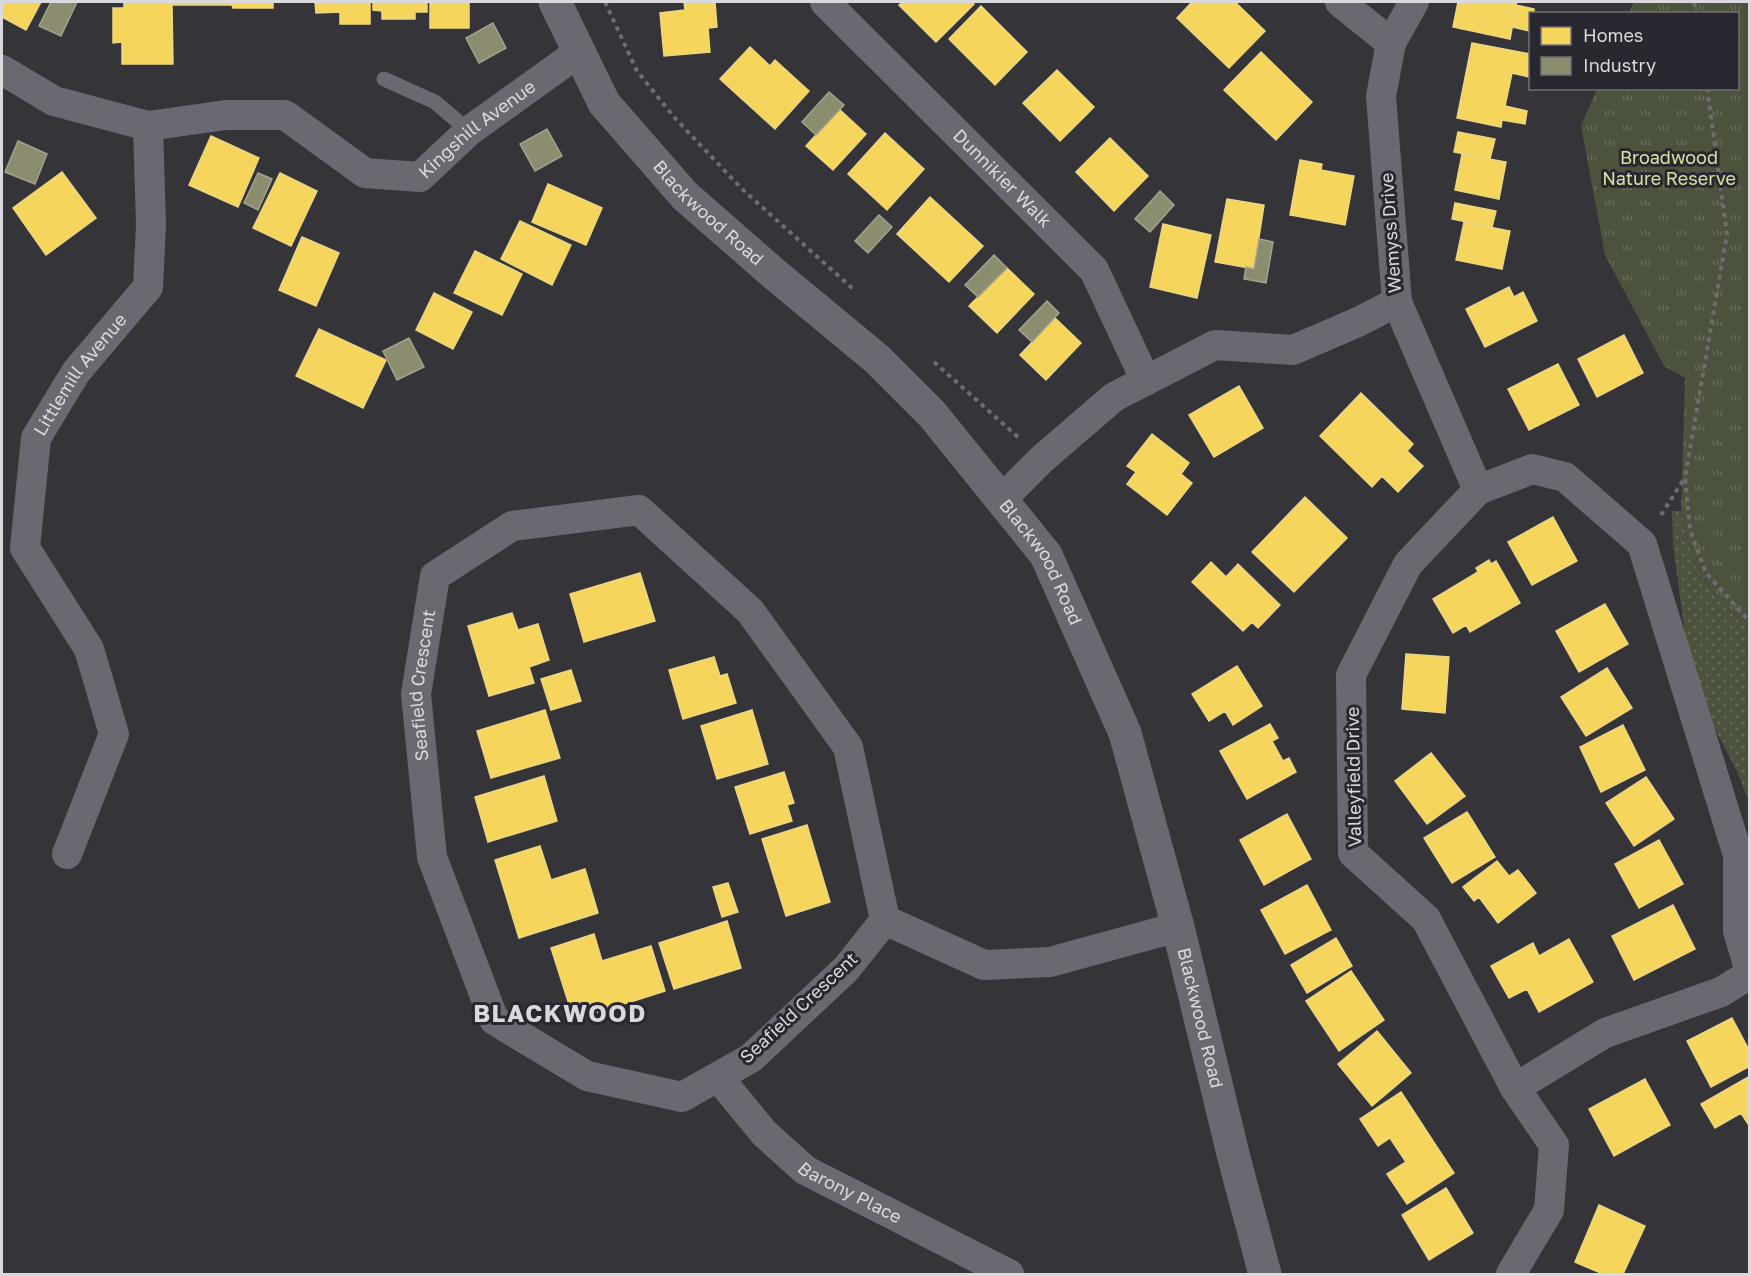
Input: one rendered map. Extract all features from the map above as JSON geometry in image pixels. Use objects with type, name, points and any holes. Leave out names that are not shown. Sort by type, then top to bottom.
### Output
[{"type":"street","name":"Blackwood Road","points":[[555,2],[604,103],[685,196],[877,359],[932,414],[1046,555],[1125,733],[1178,927],[1265,1275]]},
{"type":"street","name":"Dunnikier Walk","points":[[825,2],[1094,270],[1146,381]]},
{"type":"street","points":[[1340,2],[1391,43]]},
{"type":"street","name":"Wemyss Drive","points":[[1002,499],[1042,459],[1114,397],[1215,345],[1293,350],[1358,322],[1397,302],[1381,96],[1391,43],[1414,2]]},
{"type":"street","name":"Kingshill Avenue","points":[[2,70],[54,101],[148,126],[226,114],[285,116],[365,173],[420,177],[469,131],[579,52]]},
{"type":"street","name":"Littlemill Avenue","points":[[67,854],[114,734],[89,649],[25,548],[36,438],[76,372],[148,287],[151,225],[148,126]]},
{"type":"street","points":[[1397,302],[1478,490]]},
{"type":"street","name":"Valleyfield Drive","points":[[1511,1275],[1549,1210],[1554,1145],[1515,1088],[1426,919],[1353,853],[1351,675],[1408,564],[1478,490],[1532,470],[1566,477],[1642,544]]},
{"type":"street","name":"Seafield Crescent","points":[[639,510],[750,610],[848,747],[885,920],[838,977],[751,1058],[682,1097],[587,1076],[494,1020],[432,856],[416,694],[435,576],[512,526],[639,510]]},
{"type":"street","points":[[1515,1088],[1605,1033],[1721,992],[1749,973],[1738,931],[1738,855],[1642,544]]},
{"type":"street","points":[[885,920],[984,965],[1050,962],[1178,927]]},
{"type":"street","name":"Barony Place","points":[[718,1077],[764,1133],[805,1170],[1009,1275]]},
{"type":"lane","points":[[384,79],[435,102],[469,131]]},
{"type":"path","points":[[606,2],[637,71],[674,117],[741,188],[856,292]]},
{"type":"path","points":[[1707,90],[1727,234],[1685,478],[1690,530],[1706,573],[1749,622]]},
{"type":"path","points":[[927,355],[1042,459]]},
{"type":"path","points":[[1642,544],[1685,478]]},
{"type":"green space","name":"Broadwood Nature Reserve","points":[[1634,2],[1749,2],[1749,631],[1713,591],[1694,565],[1681,511],[1685,378],[1664,366],[1605,255],[1581,126],[1597,90],[1739,90],[1739,12],[1629,12]]},
{"type":"green space","points":[[1672,511],[1681,511],[1694,565],[1713,591],[1749,631],[1749,802],[1737,771],[1698,697],[1689,663],[1673,545]]},
{"type":"building: Homes","points":[[2,2],[41,2],[26,30],[2,17]]},
{"type":"building: Homes","points":[[124,2],[273,2],[273,8],[172,5],[173,64],[122,64],[122,42],[113,43],[113,8],[124,8]]},
{"type":"building: Homes","points":[[315,2],[370,2],[370,24],[340,24],[340,12],[316,13]]},
{"type":"building: Homes","points":[[373,2],[427,2],[427,12],[415,12],[415,19],[382,19],[382,11],[373,10]]},
{"type":"building: Homes","points":[[430,2],[469,2],[469,28],[430,28]]},
{"type":"building: Homes","points":[[684,2],[715,2],[717,27],[708,28],[710,52],[664,56],[660,13],[685,10]]},
{"type":"building: Homes","points":[[903,2],[971,2],[974,4],[936,42],[899,5]]},
{"type":"building: Homes","points":[[1192,2],[1235,2],[1265,31],[1229,68],[1177,18]]},
{"type":"building: Homes","points":[[1458,2],[1517,2],[1510,39],[1453,27]]},
{"type":"building: Homes","points":[[1516,5],[1534,9],[1534,12],[1529,12],[1529,31],[1512,27]]},
{"type":"building: Homes","points":[[981,6],[1027,52],[995,85],[949,39]]},
{"type":"building: Homes","points":[[1472,43],[1529,54],[1529,77],[1512,73],[1505,106],[1527,111],[1525,124],[1502,120],[1501,127],[1457,118]]},
{"type":"building: Homes","points":[[750,47],[770,66],[775,60],[809,91],[775,129],[720,79]]},
{"type":"building: Homes","points":[[1261,52],[1312,102],[1276,140],[1224,90]]},
{"type":"building: Homes","points":[[1057,70],[1094,107],[1060,141],[1023,103]]},
{"type":"building: Homes","points":[[839,109],[866,134],[833,170],[806,146]]},
{"type":"building: Homes","points":[[1458,132],[1495,139],[1490,159],[1454,152]]},
{"type":"building: Homes","points":[[885,133],[924,169],[887,210],[848,174]]},
{"type":"building: Homes","points":[[211,136],[259,158],[238,207],[189,185]]},
{"type":"building: Homes","points":[[1110,138],[1148,176],[1114,211],[1076,172]]},
{"type":"building: Homes","points":[[1462,154],[1506,162],[1499,199],[1455,190]]},
{"type":"building: Homes","points":[[1300,160],[1322,164],[1321,170],[1354,176],[1345,225],[1290,215]]},
{"type":"building: Homes","points":[[62,172],[96,218],[46,255],[13,208]]},
{"type":"building: Homes","points":[[280,173],[317,191],[291,246],[253,228]]},
{"type":"building: Homes","points":[[548,184],[602,208],[586,245],[532,222]]},
{"type":"building: Homes","points":[[930,197],[983,246],[949,282],[897,234]]},
{"type":"building: Homes","points":[[1227,199],[1264,205],[1254,269],[1215,262]]},
{"type":"building: Homes","points":[[1455,203],[1496,211],[1492,227],[1452,219]]},
{"type":"building: Homes","points":[[520,221],[571,245],[552,285],[501,259]]},
{"type":"building: Homes","points":[[1464,222],[1510,231],[1502,269],[1456,260]]},
{"type":"building: Homes","points":[[1163,224],[1211,235],[1197,298],[1150,287]]},
{"type":"building: Homes","points":[[302,237],[339,253],[316,306],[279,290]]},
{"type":"building: Homes","points":[[475,251],[522,274],[502,315],[454,293]]},
{"type":"building: Homes","points":[[1007,268],[1034,294],[997,333],[969,306]]},
{"type":"building: Homes","points":[[1509,287],[1514,297],[1523,292],[1537,321],[1485,347],[1466,309]]},
{"type":"building: Homes","points":[[434,293],[472,312],[453,349],[416,330]]},
{"type":"building: Homes","points":[[1055,318],[1081,343],[1046,380],[1020,355]]},
{"type":"building: Homes","points":[[319,329],[386,360],[363,408],[296,376]]},
{"type":"building: Homes","points":[[1624,335],[1643,373],[1597,397],[1578,359]]},
{"type":"building: Homes","points":[[1558,364],[1579,405],[1529,430],[1508,389]]},
{"type":"building: Homes","points":[[1239,386],[1263,428],[1214,457],[1189,415]]},
{"type":"building: Homes","points":[[1361,393],[1413,444],[1407,451],[1423,466],[1398,492],[1382,476],[1372,487],[1320,436]]},
{"type":"building: Homes","points":[[1152,434],[1189,463],[1181,474],[1192,483],[1167,515],[1127,484],[1136,472],[1127,466]]},
{"type":"building: Homes","points":[[1305,497],[1347,538],[1294,592],[1252,552]]},
{"type":"building: Homes","points":[[1553,517],[1577,561],[1532,585],[1508,542]]},
{"type":"building: Homes","points":[[1489,560],[1491,564],[1496,561],[1520,603],[1470,632],[1466,625],[1453,633],[1433,599],[1478,572],[1476,568]]},
{"type":"building: Homes","points":[[1211,562],[1226,577],[1238,564],[1280,605],[1258,628],[1252,622],[1243,631],[1192,582]]},
{"type":"building: Homes","points":[[640,573],[655,621],[584,642],[570,594]]},
{"type":"building: Homes","points":[[1605,604],[1628,644],[1579,672],[1556,631]]},
{"type":"building: Homes","points":[[512,613],[518,630],[538,624],[549,660],[529,667],[534,683],[489,696],[468,626]]},
{"type":"building: Homes","points":[[1406,654],[1449,657],[1445,713],[1402,709]]},
{"type":"building: Homes","points":[[714,657],[720,676],[727,674],[736,703],[683,719],[669,670]]},
{"type":"building: Homes","points":[[1237,666],[1262,706],[1233,725],[1225,711],[1209,721],[1192,694]]},
{"type":"building: Homes","points":[[1607,668],[1632,708],[1586,736],[1561,697]]},
{"type":"building: Homes","points":[[571,670],[581,701],[551,710],[541,679]]},
{"type":"building: Homes","points":[[545,710],[560,758],[491,778],[477,731]]},
{"type":"building: Homes","points":[[752,710],[768,764],[717,779],[701,726]]},
{"type":"building: Homes","points":[[1270,724],[1278,738],[1272,741],[1283,761],[1289,758],[1296,772],[1247,799],[1220,751]]},
{"type":"building: Homes","points":[[1623,725],[1645,770],[1601,792],[1580,747]]},
{"type":"building: Homes","points":[[1431,753],[1465,796],[1427,824],[1395,781]]},
{"type":"building: Homes","points":[[784,772],[794,803],[787,805],[792,821],[750,834],[735,787]]},
{"type":"building: Homes","points":[[544,776],[557,821],[488,842],[475,797]]},
{"type":"building: Homes","points":[[1646,777],[1674,819],[1634,846],[1606,803]]},
{"type":"building: Homes","points":[[1467,812],[1495,857],[1452,883],[1424,838]]},
{"type":"building: Homes","points":[[1287,814],[1311,859],[1264,885],[1240,840]]},
{"type":"building: Homes","points":[[807,825],[830,902],[786,916],[762,839]]},
{"type":"building: Homes","points":[[1659,840],[1683,884],[1639,908],[1615,864]]},
{"type":"building: Homes","points":[[540,846],[551,880],[585,869],[598,913],[519,938],[495,860]]},
{"type":"building: Homes","points":[[1497,861],[1509,876],[1518,870],[1536,893],[1498,923],[1479,897],[1474,901],[1463,887]]},
{"type":"building: Homes","points":[[728,883],[738,912],[722,917],[713,887]]},
{"type":"building: Homes","points":[[1307,885],[1331,930],[1285,954],[1261,910]]},
{"type":"building: Homes","points":[[1673,905],[1695,949],[1634,980],[1612,936]]},
{"type":"building: Homes","points":[[727,921],[741,968],[674,989],[659,943]]},
{"type":"building: Homes","points":[[594,934],[602,961],[651,946],[665,991],[574,1020],[551,948]]},
{"type":"building: Homes","points":[[1336,938],[1352,966],[1307,993],[1291,965]]},
{"type":"building: Homes","points":[[1569,939],[1593,982],[1539,1012],[1527,989],[1509,998],[1491,966],[1533,943],[1539,956]]},
{"type":"building: Homes","points":[[1351,971],[1384,1020],[1339,1051],[1306,1001]]},
{"type":"building: Homes","points":[[1732,1018],[1750,1052],[1750,1066],[1711,1087],[1687,1041]]},
{"type":"building: Homes","points":[[1377,1031],[1411,1073],[1372,1106],[1338,1064]]},
{"type":"building: Homes","points":[[1750,1076],[1750,1127],[1741,1113],[1715,1128],[1701,1104]]},
{"type":"building: Homes","points":[[1645,1079],[1670,1125],[1614,1156],[1589,1109]]},
{"type":"building: Homes","points":[[1401,1092],[1454,1173],[1407,1204],[1387,1174],[1406,1162],[1390,1138],[1378,1146],[1360,1119]]},
{"type":"building: Homes","points":[[1446,1188],[1473,1233],[1429,1260],[1402,1215]]},
{"type":"building: Homes","points":[[1599,1205],[1645,1226],[1623,1274],[1603,1274],[1575,1262]]},
{"type":"building: Industry","points":[[51,2],[77,2],[61,36],[39,26]]},
{"type":"building: Industry","points":[[493,23],[506,48],[479,63],[466,38]]},
{"type":"building: Industry","points":[[829,92],[844,105],[816,135],[802,122]]},
{"type":"building: Industry","points":[[547,129],[562,156],[535,171],[520,144]]},
{"type":"building: Industry","points":[[18,141],[47,154],[35,184],[5,172]]},
{"type":"building: Industry","points":[[258,173],[272,179],[258,210],[244,203]]},
{"type":"building: Industry","points":[[1160,191],[1174,205],[1150,232],[1135,219]]},
{"type":"building: Industry","points":[[879,215],[892,227],[868,253],[855,241]]},
{"type":"building: Industry","points":[[1259,239],[1273,242],[1266,283],[1244,279],[1246,267],[1254,269]]},
{"type":"building: Industry","points":[[994,255],[1007,268],[978,297],[965,285]]},
{"type":"building: Industry","points":[[1047,301],[1059,313],[1032,342],[1019,330]]},
{"type":"building: Industry","points":[[409,338],[424,367],[397,380],[383,351]]},
{"type":"district","name":"BLACKWOOD","points":[[560,1014]]}]
